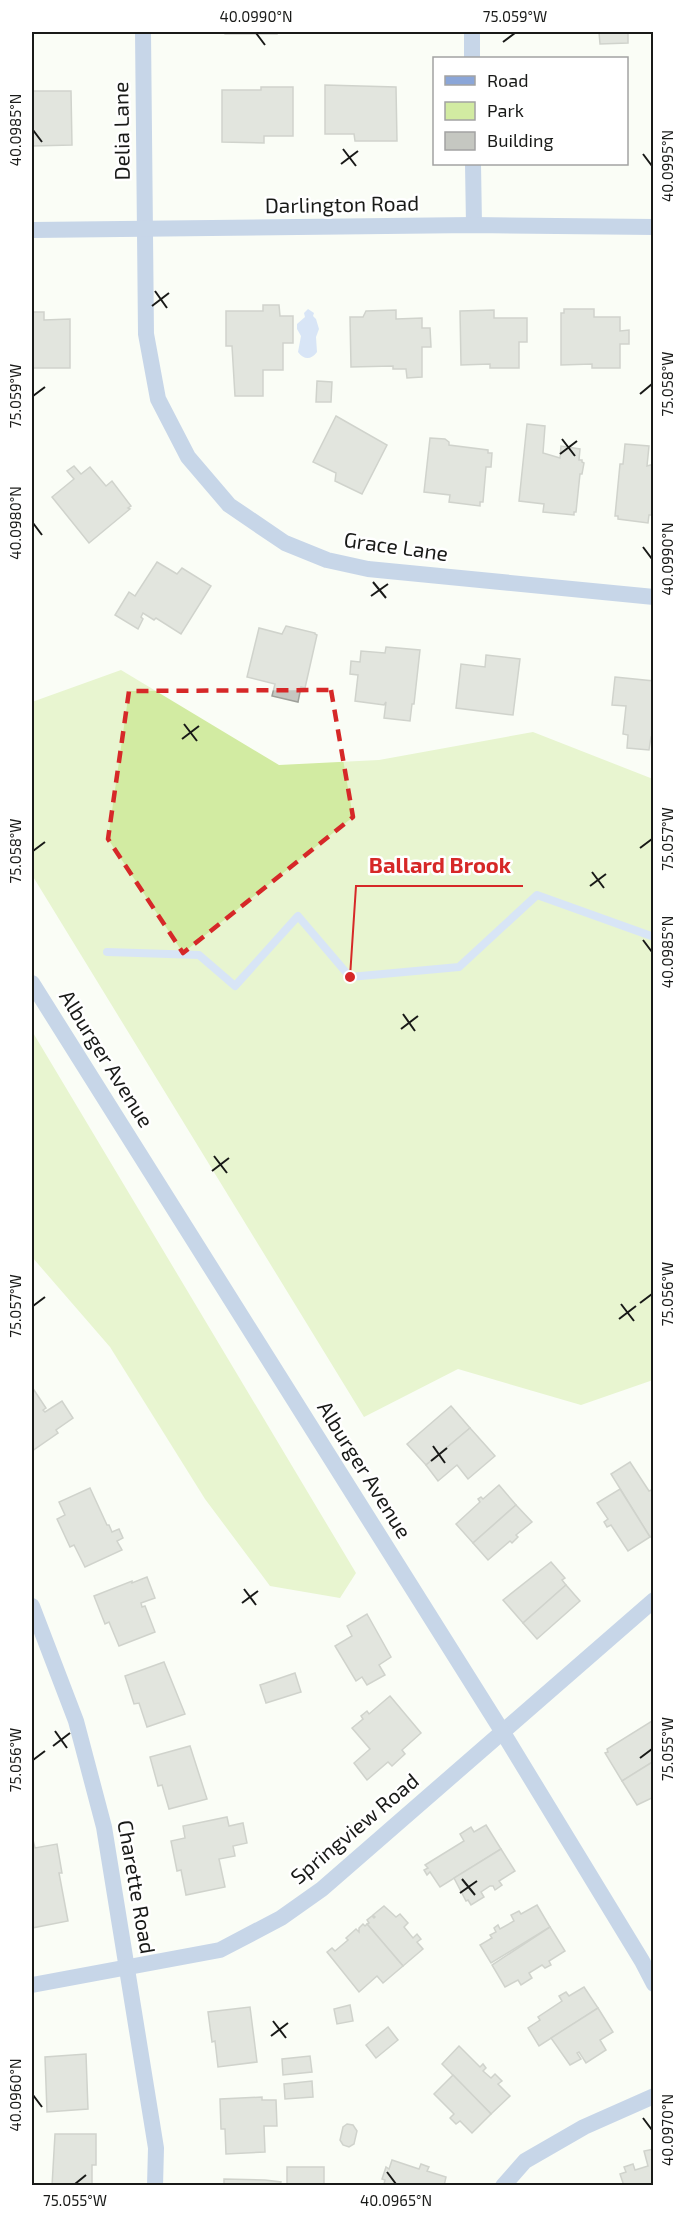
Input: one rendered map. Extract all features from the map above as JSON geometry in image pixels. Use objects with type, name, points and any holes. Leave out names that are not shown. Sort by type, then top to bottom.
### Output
[{"type":"street","name":"Delia Lane","points":[[144,32],[145,231]]},
{"type":"street","points":[[472,32],[472,57]]},
{"type":"street","points":[[474,165],[474,225]]},
{"type":"street","name":"Darlington Road","points":[[32,230],[145,231],[474,225],[654,227]]},
{"type":"street","name":"Grace Lane","points":[[145,231],[146,334],[158,399],[188,457],[229,505],[285,543],[327,560],[368,569],[654,597]]},
{"type":"street","name":"Alburger Avenue","points":[[32,983],[502,1731],[654,1984]]},
{"type":"street","name":"Springview Road","points":[[32,1985],[220,1950],[281,1918],[322,1889],[654,1600]]},
{"type":"street","name":"Charette Road","points":[[32,1606],[76,1721],[104,1827],[156,2148],[154,2186]]},
{"type":"street","points":[[503,2186],[525,2162],[584,2127],[654,2096]]},
{"type":"highlighted area","points":[[331,690],[353,817],[183,953],[108,839],[129,691]]},
{"type":"green space","points":[[121,670],[279,765],[379,760],[533,732],[653,779],[653,1380],[581,1405],[458,1369],[364,1417],[32,875],[32,702]]},
{"type":"green space","points":[[32,1031],[356,1573],[340,1598],[270,1586],[205,1499],[110,1347],[32,1257]]},
{"type":"water","points":[[308,309],[314,313],[313,316],[319,329],[316,337],[317,352],[308,358],[298,352],[301,336],[297,324],[305,317],[304,313]]},
{"type":"building","points":[[224,32],[277,32],[277,34],[225,34]]},
{"type":"building","points":[[599,32],[628,32],[628,43],[600,44]]},
{"type":"building","points":[[325,85],[396,87],[397,141],[355,141],[354,134],[325,134]]},
{"type":"building","points":[[261,87],[293,87],[293,136],[264,136],[264,143],[222,142],[222,90],[261,90]]},
{"type":"building","points":[[32,91],[71,91],[72,145],[32,146]]},
{"type":"building","points":[[263,305],[279,305],[280,316],[293,316],[293,343],[283,343],[283,370],[263,370],[263,396],[235,396],[232,346],[226,346],[226,311],[263,311]]},
{"type":"building","points":[[564,309],[594,309],[594,317],[620,317],[620,331],[629,330],[629,344],[620,344],[620,368],[592,368],[592,364],[561,365],[561,313],[564,313]]},
{"type":"building","points":[[396,310],[396,319],[422,318],[422,328],[430,328],[431,347],[422,347],[422,377],[407,378],[406,369],[393,369],[393,366],[351,367],[350,317],[363,317],[366,311]]},
{"type":"building","points":[[494,310],[494,318],[527,318],[527,342],[519,342],[519,368],[490,368],[490,364],[461,365],[460,311]]},
{"type":"building","points":[[32,312],[44,312],[44,320],[70,319],[70,368],[32,368]]},
{"type":"building","points":[[317,381],[332,382],[331,402],[316,402]]},
{"type":"building","points":[[336,416],[387,445],[362,494],[335,481],[336,473],[313,462]]},
{"type":"building","points":[[527,424],[545,426],[543,453],[560,458],[561,446],[580,449],[579,460],[584,463],[582,474],[580,474],[574,515],[543,512],[544,504],[519,501]]},
{"type":"building","points":[[430,438],[445,439],[449,445],[488,450],[488,453],[492,453],[491,467],[486,467],[483,502],[480,502],[480,506],[449,502],[450,495],[424,492]]},
{"type":"building","points":[[625,444],[649,446],[647,466],[654,464],[654,515],[649,515],[648,523],[618,519],[618,516],[615,516],[620,464],[623,464]]},
{"type":"building","points":[[74,466],[81,474],[90,467],[106,486],[112,481],[131,506],[89,543],[52,497],[74,479],[67,471]]},
{"type":"building","points":[[157,562],[177,574],[182,568],[211,586],[181,634],[156,618],[154,620],[143,613],[138,629],[115,615],[129,592],[135,596]]},
{"type":"building","points":[[286,626],[317,635],[305,688],[301,687],[298,702],[272,696],[275,684],[247,677],[259,628],[282,634]]},
{"type":"building","points":[[386,647],[420,650],[410,721],[384,718],[386,702],[384,705],[355,701],[358,675],[350,674],[351,661],[360,662],[361,651],[385,653]]},
{"type":"building","points":[[486,655],[520,659],[513,715],[456,708],[461,664],[485,667]]},
{"type":"building","points":[[615,677],[654,681],[654,737],[651,737],[649,750],[627,748],[628,735],[623,734],[626,706],[612,705]]},
{"type":"building","points":[[32,1387],[46,1408],[43,1410],[45,1412],[62,1401],[73,1418],[56,1430],[58,1433],[32,1451]]},
{"type":"building","points":[[451,1406],[470,1428],[426,1465],[407,1444]]},
{"type":"building","points":[[470,1428],[495,1456],[468,1479],[457,1465],[438,1481],[426,1465]]},
{"type":"building","points":[[630,1462],[649,1491],[654,1489],[652,1496],[654,1499],[654,1535],[650,1537],[611,1474]]},
{"type":"building","points":[[499,1485],[516,1505],[473,1543],[456,1524],[480,1502],[478,1499],[481,1497],[483,1499]]},
{"type":"building","points":[[90,1488],[107,1525],[112,1532],[119,1529],[123,1538],[117,1541],[122,1550],[85,1567],[74,1545],[70,1547],[57,1519],[65,1515],[59,1502]]},
{"type":"building","points":[[620,1489],[650,1537],[628,1551],[611,1525],[607,1527],[604,1522],[608,1519],[597,1503]]},
{"type":"building","points":[[516,1505],[532,1522],[516,1535],[518,1537],[512,1543],[510,1541],[488,1560],[473,1543]]},
{"type":"building","points":[[551,1562],[565,1578],[562,1580],[566,1585],[523,1623],[503,1600]]},
{"type":"building","points":[[147,1577],[155,1598],[141,1603],[142,1607],[145,1606],[155,1632],[119,1646],[109,1622],[105,1624],[94,1596]]},
{"type":"building","points":[[566,1585],[580,1601],[537,1639],[523,1623]]},
{"type":"building","points":[[367,1614],[391,1657],[379,1665],[385,1675],[367,1685],[362,1677],[356,1681],[335,1646],[352,1636],[347,1626]]},
{"type":"building","points":[[164,1662],[185,1714],[147,1727],[139,1703],[134,1704],[125,1676]]},
{"type":"building","points":[[295,1673],[301,1692],[266,1703],[260,1685]]},
{"type":"building","points":[[390,1696],[421,1733],[402,1750],[405,1754],[392,1766],[388,1762],[367,1780],[354,1763],[370,1749],[352,1728],[363,1719],[361,1716],[367,1711],[369,1714]]},
{"type":"building","points":[[652,1721],[654,1724],[654,1761],[622,1781],[605,1753],[608,1752],[607,1749]]},
{"type":"building","points":[[190,1746],[207,1799],[169,1809],[162,1785],[158,1786],[150,1757]]},
{"type":"building","points":[[654,1761],[654,1797],[637,1805],[622,1781]]},
{"type":"building","points":[[227,1817],[229,1826],[243,1823],[247,1843],[233,1846],[235,1856],[219,1859],[225,1887],[186,1895],[181,1870],[177,1871],[171,1841],[185,1838],[183,1826]]},
{"type":"building","points":[[486,1825],[501,1849],[440,1887],[430,1872],[427,1875],[424,1870],[428,1868],[425,1865],[464,1841],[460,1834],[471,1827],[474,1832]]},
{"type":"building","points":[[32,1836],[35,1848],[57,1844],[62,1873],[59,1873],[68,1921],[32,1928]]},
{"type":"building","points":[[501,1849],[515,1871],[499,1881],[502,1885],[495,1890],[493,1886],[490,1886],[481,1892],[484,1897],[471,1905],[468,1900],[466,1901],[454,1878]]},
{"type":"building","points":[[537,1905],[550,1927],[491,1963],[480,1945],[492,1938],[490,1935],[496,1932],[494,1928],[498,1925],[500,1929],[514,1921],[511,1915],[519,1911],[521,1914]]},
{"type":"building","points":[[384,1906],[396,1917],[400,1914],[408,1923],[404,1927],[413,1938],[417,1934],[421,1939],[417,1942],[423,1949],[403,1966],[367,1924],[369,1923],[367,1920],[372,1916],[374,1918],[373,1915]]},
{"type":"building","points":[[363,1924],[365,1926],[367,1924],[403,1966],[383,1983],[377,1976],[359,1992],[327,1952],[332,1948],[335,1951],[348,1940],[346,1938],[356,1929],[359,1932]]},
{"type":"building","points":[[550,1927],[565,1951],[549,1961],[551,1965],[545,1968],[542,1965],[529,1973],[532,1978],[521,1985],[518,1980],[505,1987],[492,1965]]},
{"type":"building","points":[[584,1987],[598,2008],[539,2046],[528,2028],[540,2020],[538,2017],[562,2001],[559,1996],[566,1992],[569,1996]]},
{"type":"building","points":[[350,2005],[353,2021],[337,2024],[334,2009]]},
{"type":"building","points":[[250,2007],[257,2062],[218,2067],[208,2012]]},
{"type":"building","points":[[598,2008],[613,2032],[600,2040],[606,2050],[586,2063],[579,2052],[577,2053],[581,2059],[570,2065],[551,2038]]},
{"type":"building","points":[[388,2027],[398,2040],[376,2058],[366,2045]]},
{"type":"building","points":[[459,2046],[480,2067],[483,2064],[486,2068],[483,2071],[491,2078],[495,2074],[502,2081],[498,2084],[510,2096],[491,2114],[442,2064]]},
{"type":"building","points":[[86,2054],[88,2109],[47,2112],[45,2057]]},
{"type":"building","points":[[310,2056],[312,2072],[283,2075],[282,2059]]},
{"type":"building","points":[[453,2075],[491,2114],[472,2133],[460,2121],[456,2124],[450,2118],[454,2114],[434,2094]]},
{"type":"building","points":[[312,2081],[313,2097],[285,2099],[284,2084]]},
{"type":"building","points":[[262,2097],[262,2100],[276,2100],[277,2126],[264,2126],[265,2152],[226,2154],[225,2129],[221,2129],[220,2099]]},
{"type":"building","points":[[347,2124],[353,2125],[357,2131],[354,2144],[349,2147],[343,2145],[340,2140],[343,2127]]},
{"type":"building","points":[[55,2134],[96,2134],[96,2165],[92,2165],[92,2186],[52,2186]]},
{"type":"building","points":[[654,2149],[654,2186],[624,2186],[620,2174],[626,2172],[624,2167],[633,2164],[635,2170],[648,2166],[644,2151]]},
{"type":"building","points":[[392,2160],[419,2169],[421,2164],[429,2167],[427,2171],[446,2177],[444,2186],[384,2184],[385,2180],[382,2179],[386,2167],[389,2169]]},
{"type":"building","points":[[287,2167],[324,2167],[324,2186],[287,2184]]},
{"type":"building","points":[[224,2179],[281,2182],[280,2186],[224,2186]]},
{"type":"waterway","points":[[107,952],[199,955],[235,986],[298,916],[350,977],[459,967],[537,895],[654,937]]},
{"type":"place","name":"Ballard Brook","points":[[350,977]]}]
